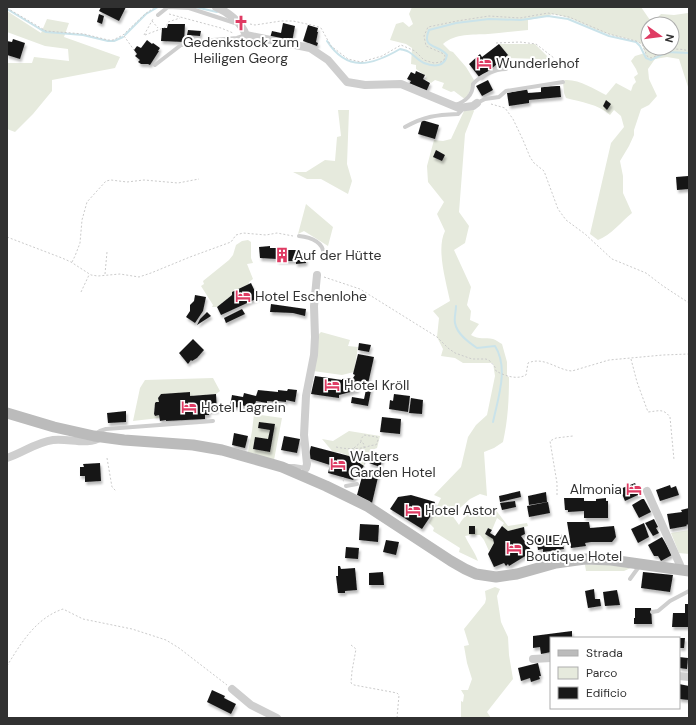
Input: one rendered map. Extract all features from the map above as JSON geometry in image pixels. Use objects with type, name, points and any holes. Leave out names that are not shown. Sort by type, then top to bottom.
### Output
[{"type":"street","points":[[216,7],[232,16],[244,30],[246,35],[310,48],[328,60],[347,82],[365,85],[401,84],[460,105],[475,104]]},
{"type":"street","points":[[306,468],[307,464],[304,435],[306,396],[314,355],[314,306],[317,275]]},
{"type":"street","points":[[7,413],[41,424],[97,437],[193,445],[222,450],[282,467],[367,506],[451,561],[476,574],[496,577],[506,576],[556,563],[585,559],[639,563],[684,570]]},
{"type":"street","points":[[7,458],[51,440],[89,442],[96,441],[97,437]]},
{"type":"street","points":[[647,491],[680,565],[684,570]]},
{"type":"street","points":[[533,658],[550,658]]},
{"type":"street","points":[[232,689],[251,705],[277,718]]},
{"type":"lane","points":[[158,15],[168,7],[189,8],[235,23],[236,21]]},
{"type":"lane","points":[[155,65],[181,45],[201,40],[236,38],[246,35]]},
{"type":"lane","points":[[405,126],[420,119],[438,114],[458,114],[461,111],[460,105],[470,94],[473,89],[473,84],[478,79],[500,69],[506,69]]},
{"type":"lane","points":[[475,104],[499,96],[506,91],[563,82]]},
{"type":"lane","points":[[299,236],[312,239],[320,245],[323,249],[323,257]]},
{"type":"lane","points":[[97,437],[100,431],[106,429],[213,421]]},
{"type":"lane","points":[[282,467],[294,466],[306,468]]},
{"type":"lane","points":[[346,486],[357,484]]},
{"type":"lane","points":[[630,579],[638,568],[639,563]]},
{"type":"lane","points":[[652,612],[658,611],[670,601],[689,591]]},
{"type":"path","points":[[7,8],[46,31],[84,34],[114,40],[123,35],[145,14],[155,7]]},
{"type":"path","points":[[236,21],[255,25],[281,21],[293,21],[316,26],[321,28],[331,46],[348,59],[361,62],[382,56],[401,45],[415,51],[424,60],[434,63],[441,62],[444,60],[444,54],[426,46],[424,36],[428,27],[489,16],[520,18],[548,13],[569,17],[609,34],[636,41],[642,44],[647,56],[651,58],[667,50],[677,48],[689,51]]},
{"type":"path","points":[[181,17],[168,22],[166,27],[144,35],[152,21],[158,15],[168,14],[181,17],[227,30],[233,33],[236,38]]},
{"type":"path","points":[[152,21],[158,29]]},
{"type":"path","points":[[123,35],[134,50]]},
{"type":"path","points":[[496,43],[520,42],[538,44],[554,58],[554,62],[537,66]]},
{"type":"path","points":[[475,104],[489,104],[505,108],[513,119],[530,158],[544,171],[558,209],[566,220],[585,234],[612,259],[646,273],[689,303]]},
{"type":"path","points":[[71,262],[80,242],[82,220],[86,202],[106,181],[111,180],[127,182],[144,180],[178,183],[199,179]]},
{"type":"path","points":[[7,237],[71,262],[89,275],[98,276],[120,274],[139,277],[232,242],[236,235],[243,233],[266,235],[276,233],[299,236]]},
{"type":"path","points":[[105,275],[107,252]]},
{"type":"path","points":[[81,292],[89,275]]},
{"type":"path","points":[[317,275],[360,289],[437,337],[455,353],[472,359],[486,359],[490,361],[498,372],[509,377],[526,375],[528,363],[531,362],[544,362],[567,371],[572,371],[609,360],[689,354]]},
{"type":"path","points":[[630,358],[648,412],[662,410],[666,411],[670,417],[674,460]]},
{"type":"path","points":[[336,447],[343,449],[354,449],[364,448],[376,445],[378,440],[374,436],[366,434],[354,449]]},
{"type":"path","points":[[557,495],[557,483],[550,441],[556,438],[573,436]]},
{"type":"path","points":[[356,478],[365,466],[364,444],[361,442]]},
{"type":"path","points":[[107,458],[112,487],[116,491]]},
{"type":"path","points":[[7,666],[33,628],[44,618],[63,609],[83,619],[132,629],[166,640],[212,672],[232,689]]},
{"type":"path","points":[[351,645],[356,649],[351,683],[354,685],[397,693],[399,695],[397,718]]},
{"type":"green space","points":[[412,7],[641,7],[647,16],[640,16],[640,43],[634,40],[601,32],[574,20],[552,14],[549,16],[528,20],[528,30],[464,35],[448,40],[443,44],[453,52],[466,67],[474,80],[466,100],[454,91],[451,92],[442,88],[444,83],[435,80],[431,83],[425,79],[426,76],[416,69],[416,65],[411,64],[412,48],[406,44],[390,40],[396,24],[403,22],[409,27],[413,24],[409,14]]},
{"type":"green space","points":[[7,11],[41,33],[47,19],[69,23],[64,37],[120,57],[115,68],[52,80],[52,91],[33,114],[15,132],[7,129],[7,63],[32,63],[34,57],[69,61],[68,49],[45,46],[7,32]]},
{"type":"green space","points":[[661,14],[689,14],[689,90],[679,59],[667,57],[655,59],[648,69],[649,79],[657,96],[649,105],[641,109],[634,130],[634,135],[620,161],[623,176],[623,193],[632,213],[612,232],[598,240],[590,234],[611,143],[624,127],[621,116],[614,110],[610,115],[595,106],[566,98],[563,82],[565,80],[576,81],[606,95],[616,83],[631,91],[636,82],[634,77],[638,74],[631,61],[635,56],[640,54],[640,56],[680,56],[680,16],[659,16]]},
{"type":"green space","points":[[499,44],[535,44],[551,60],[548,67],[538,67],[538,59],[505,58],[508,55]]},
{"type":"green space","points":[[473,109],[474,111],[465,134],[459,212],[469,226],[465,243],[454,250],[471,287],[467,305],[471,311],[470,320],[479,324],[471,335],[493,339],[502,344],[507,362],[507,376],[509,377],[508,401],[503,442],[484,452],[487,496],[480,494],[470,499],[452,515],[459,525],[466,516],[473,512],[484,508],[488,512],[495,509],[508,526],[527,523],[528,526],[508,531],[502,526],[504,523],[497,518],[492,530],[488,528],[485,534],[493,539],[494,543],[489,551],[480,535],[465,536],[478,561],[459,552],[460,548],[433,531],[434,528],[429,523],[441,498],[434,495],[461,467],[468,437],[476,425],[487,415],[495,376],[493,363],[463,363],[455,358],[441,356],[443,349],[437,337],[439,318],[433,311],[450,301],[444,275],[441,247],[442,238],[445,231],[437,214],[444,202],[428,182],[427,166],[434,140],[443,141],[451,139],[464,111]]},
{"type":"green space","points":[[338,110],[349,110],[347,164],[352,181],[348,194],[321,179],[307,179],[293,172],[306,172],[325,160],[335,161],[337,137],[341,136]]},
{"type":"green space","points":[[306,204],[333,227],[328,246],[304,231],[298,234]]},
{"type":"green space","points":[[248,240],[251,242],[251,258],[253,263],[247,264],[253,279],[249,282],[249,284],[232,292],[232,295],[217,307],[212,307],[213,305],[201,286],[204,284],[203,281],[229,260],[233,255],[236,245],[242,241]]},
{"type":"green space","points":[[321,332],[350,340],[348,346],[358,347],[354,372],[342,375],[313,371],[318,335]]},
{"type":"green space","points":[[213,378],[220,391],[216,394],[190,396],[190,393],[161,394],[158,398],[159,402],[155,403],[154,414],[155,416],[159,415],[159,418],[133,421],[140,388],[145,380]]},
{"type":"green space","points":[[254,414],[282,418],[274,460],[248,452]]},
{"type":"green space","points":[[349,431],[380,436],[377,448],[372,450],[364,466],[345,454],[333,452],[322,439],[333,441]]},
{"type":"green space","points":[[689,530],[689,554],[679,553],[671,533]]},
{"type":"green space","points":[[585,565],[633,567],[624,571],[586,571]]},
{"type":"green space","points":[[495,587],[500,589],[497,596],[501,622],[508,637],[513,679],[487,712],[491,718],[461,718],[461,701],[463,702],[464,695],[461,690],[468,690],[472,679],[464,646],[469,645],[464,629],[485,603],[485,591]]},
{"type":"building","points":[[101,7],[126,7],[119,21],[99,11]]},
{"type":"building","points":[[99,14],[104,16],[102,24],[97,22]]},
{"type":"building","points":[[283,23],[295,26],[292,42],[270,38],[272,31],[281,33]]},
{"type":"building","points":[[168,24],[185,24],[184,42],[161,41],[162,28],[167,28]]},
{"type":"building","points":[[308,25],[318,28],[316,42],[318,43],[317,46],[303,41]]},
{"type":"building","points":[[188,30],[201,31],[200,36],[187,35]]},
{"type":"building","points":[[13,39],[25,43],[20,59],[7,55],[7,41],[12,42]]},
{"type":"building","points":[[147,40],[160,48],[150,65],[141,64],[138,62],[140,60],[135,56],[137,54],[134,50],[137,46],[141,48]]},
{"type":"building","points":[[499,44],[508,55],[480,78],[469,64],[480,54],[482,57]]},
{"type":"building","points":[[416,71],[425,75],[423,79],[430,83],[426,92],[409,84],[411,81],[407,79],[411,72],[415,74]]},
{"type":"building","points":[[488,80],[493,90],[482,96],[476,86]]},
{"type":"building","points":[[560,86],[561,97],[529,100],[529,103],[509,106],[507,93],[527,89],[528,93],[541,92],[541,87]]},
{"type":"building","points":[[606,100],[611,104],[607,110],[603,106]]},
{"type":"building","points":[[422,120],[439,125],[435,139],[418,134]]},
{"type":"building","points":[[436,150],[445,155],[442,161],[433,157]]},
{"type":"building","points":[[688,176],[689,189],[677,190],[676,177]]},
{"type":"building","name":"Auf der Hütte","points":[[270,246],[270,248],[278,248],[279,250],[296,250],[296,253],[305,252],[306,263],[296,264],[296,261],[277,261],[277,259],[260,258],[259,247]]},
{"type":"building","points":[[251,283],[258,298],[221,315],[217,307],[232,295],[232,292]]},
{"type":"building","points":[[195,295],[206,297],[203,311],[195,323],[186,317],[190,311],[190,305],[194,301]]},
{"type":"building","points":[[271,304],[306,309],[305,316],[293,313],[270,312]]},
{"type":"building","points":[[242,309],[245,314],[226,323],[224,318]]},
{"type":"building","points":[[207,312],[211,316],[197,325],[200,319]]},
{"type":"building","points":[[193,339],[204,350],[197,358],[192,361],[191,360],[188,364],[179,353]]},
{"type":"building","points":[[359,343],[371,345],[369,352],[358,350]]},
{"type":"building","points":[[358,354],[374,357],[368,384],[372,385],[368,406],[351,403],[352,397],[364,399],[367,385],[357,385],[358,390],[339,395],[339,398],[311,394],[315,376],[342,380],[353,378],[355,375],[353,374]]},
{"type":"building","points":[[288,389],[297,390],[295,402],[286,400],[286,402],[267,401],[267,403],[256,401],[254,408],[241,405],[241,408],[230,406],[232,395],[243,397],[244,393],[256,396],[258,390],[278,392],[278,390],[287,391]]},
{"type":"building","points":[[190,392],[190,396],[216,394],[217,411],[209,411],[209,415],[205,415],[205,419],[160,421],[159,415],[155,416],[155,403],[159,402],[158,398],[161,394]]},
{"type":"building","points":[[394,394],[410,396],[408,412],[389,409],[390,400],[393,401]]},
{"type":"building","points":[[411,398],[423,400],[422,414],[409,413]]},
{"type":"building","points":[[126,411],[126,422],[108,423],[107,413]]},
{"type":"building","points":[[382,417],[401,419],[400,434],[380,432]]},
{"type":"building","points":[[259,422],[275,424],[270,452],[253,449],[255,437],[268,439],[270,430],[258,428]]},
{"type":"building","points":[[234,433],[248,436],[245,448],[232,445]]},
{"type":"building","points":[[284,436],[300,439],[297,453],[281,450]]},
{"type":"building","points":[[311,446],[349,456],[364,466],[353,480],[328,473],[330,465],[308,458]]},
{"type":"building","points":[[373,452],[384,455],[380,467],[369,463]]},
{"type":"building","points":[[100,463],[101,481],[85,482],[85,476],[80,476],[80,467],[84,467],[83,464]]},
{"type":"building","points":[[364,469],[379,473],[372,503],[357,495]]},
{"type":"building","points":[[635,483],[640,494],[625,501],[620,489]]},
{"type":"building","points":[[670,485],[671,488],[676,486],[679,495],[660,501],[656,490]]},
{"type":"building","points":[[520,491],[521,497],[500,502],[499,496]]},
{"type":"building","points":[[546,492],[547,502],[529,505],[528,496]]},
{"type":"building","points":[[411,495],[435,502],[430,517],[422,529],[390,509],[398,497]]},
{"type":"building","points":[[564,498],[584,498],[584,501],[596,501],[596,499],[606,498],[606,501],[608,501],[608,518],[584,518],[584,511],[568,512],[568,510],[565,510]]},
{"type":"building","points":[[644,499],[651,512],[639,518],[632,505]]},
{"type":"building","points":[[515,501],[516,507],[502,510],[500,503]]},
{"type":"building","points":[[548,502],[550,513],[529,517],[527,506]]},
{"type":"building","points":[[689,508],[689,524],[686,525],[687,526],[670,529],[667,514],[682,512],[681,510]]},
{"type":"building","points":[[654,519],[659,533],[653,536],[645,523]]},
{"type":"building","points":[[567,522],[589,522],[590,528],[614,526],[616,537],[612,542],[591,542],[585,543],[586,546],[571,548]]},
{"type":"building","points":[[644,523],[649,537],[638,543],[631,529]]},
{"type":"building","points":[[360,524],[379,525],[378,542],[359,540]]},
{"type":"building","points":[[469,526],[475,526],[475,534],[469,534]]},
{"type":"building","points":[[502,526],[508,531],[524,527],[525,534],[521,536],[531,550],[526,553],[527,555],[509,566],[508,564],[506,566],[504,563],[494,567],[488,554],[494,543],[493,539],[485,534],[488,528],[492,530],[490,533],[495,536]]},
{"type":"building","points":[[561,534],[564,549],[543,552],[543,549],[538,550],[536,538]]},
{"type":"building","points":[[662,537],[672,555],[661,561],[658,556],[654,556],[648,545]]},
{"type":"building","points":[[386,540],[399,542],[396,555],[383,552]]},
{"type":"building","points":[[346,547],[359,548],[358,559],[345,558]]},
{"type":"building","points":[[338,566],[340,566],[341,569],[355,568],[357,590],[338,593],[336,576],[338,576]]},
{"type":"building","points":[[383,572],[384,585],[369,585],[369,573]]},
{"type":"building","points":[[643,572],[673,575],[670,592],[641,588]]},
{"type":"building","points":[[594,589],[595,599],[600,599],[601,606],[588,608],[585,591]]},
{"type":"building","points":[[617,590],[620,605],[605,606],[603,592]]},
{"type":"building","points":[[685,604],[689,604],[689,627],[672,627],[673,613],[685,613]]},
{"type":"building","points":[[635,608],[651,608],[652,624],[634,624]]},
{"type":"building","points":[[572,631],[572,637],[550,637],[550,652],[541,654],[540,647],[533,648],[533,636]]},
{"type":"building","points":[[680,638],[685,638],[684,648],[680,648]]},
{"type":"building","points":[[680,657],[688,658],[687,669],[680,668]]},
{"type":"building","points":[[538,663],[541,676],[539,676],[540,679],[531,682],[530,678],[521,681],[518,668]]},
{"type":"building","points":[[680,684],[689,686],[689,700],[680,699]]},
{"type":"building","points":[[212,690],[225,696],[224,698],[236,704],[231,714],[207,702]]},
{"type":"waterway","points":[[125,35],[146,14],[158,7]]},
{"type":"waterway","points":[[195,7],[217,12]]},
{"type":"waterway","points":[[7,9],[46,32],[83,35],[108,41],[114,41],[123,37]]},
{"type":"waterway","points":[[327,41],[335,51],[343,58],[351,62],[369,62],[389,55],[400,49],[408,51],[424,63],[438,65],[444,62],[447,55],[429,43],[427,40],[429,30],[456,23],[489,19],[521,20],[548,16],[568,19],[609,36],[636,42],[640,46],[646,58],[651,60],[667,52],[689,53]]},
{"type":"waterway","points":[[456,306],[455,323],[460,334],[477,348],[495,346],[499,355],[502,373],[500,393],[493,422]]},
{"type":"place","name":"Gedenkstock zum Heiligen Georg","points":[[241,23]]},
{"type":"place","name":"Wunderlehof","points":[[484,63]]},
{"type":"place","name":"Auf der Hütte","points":[[282,255]]},
{"type":"place","name":"Hotel Eschenlohe","points":[[243,296]]},
{"type":"place","name":"Hotel Kröll","points":[[332,385]]},
{"type":"place","name":"Hotel Lagrein","points":[[189,407]]},
{"type":"place","name":"Walters Garden Hotel","points":[[338,464]]},
{"type":"place","name":"Almonia","points":[[634,489]]},
{"type":"place","name":"Hotel Astor","points":[[413,510]]},
{"type":"place","name":"SOLEA Boutique Hotel","points":[[514,548]]}]
